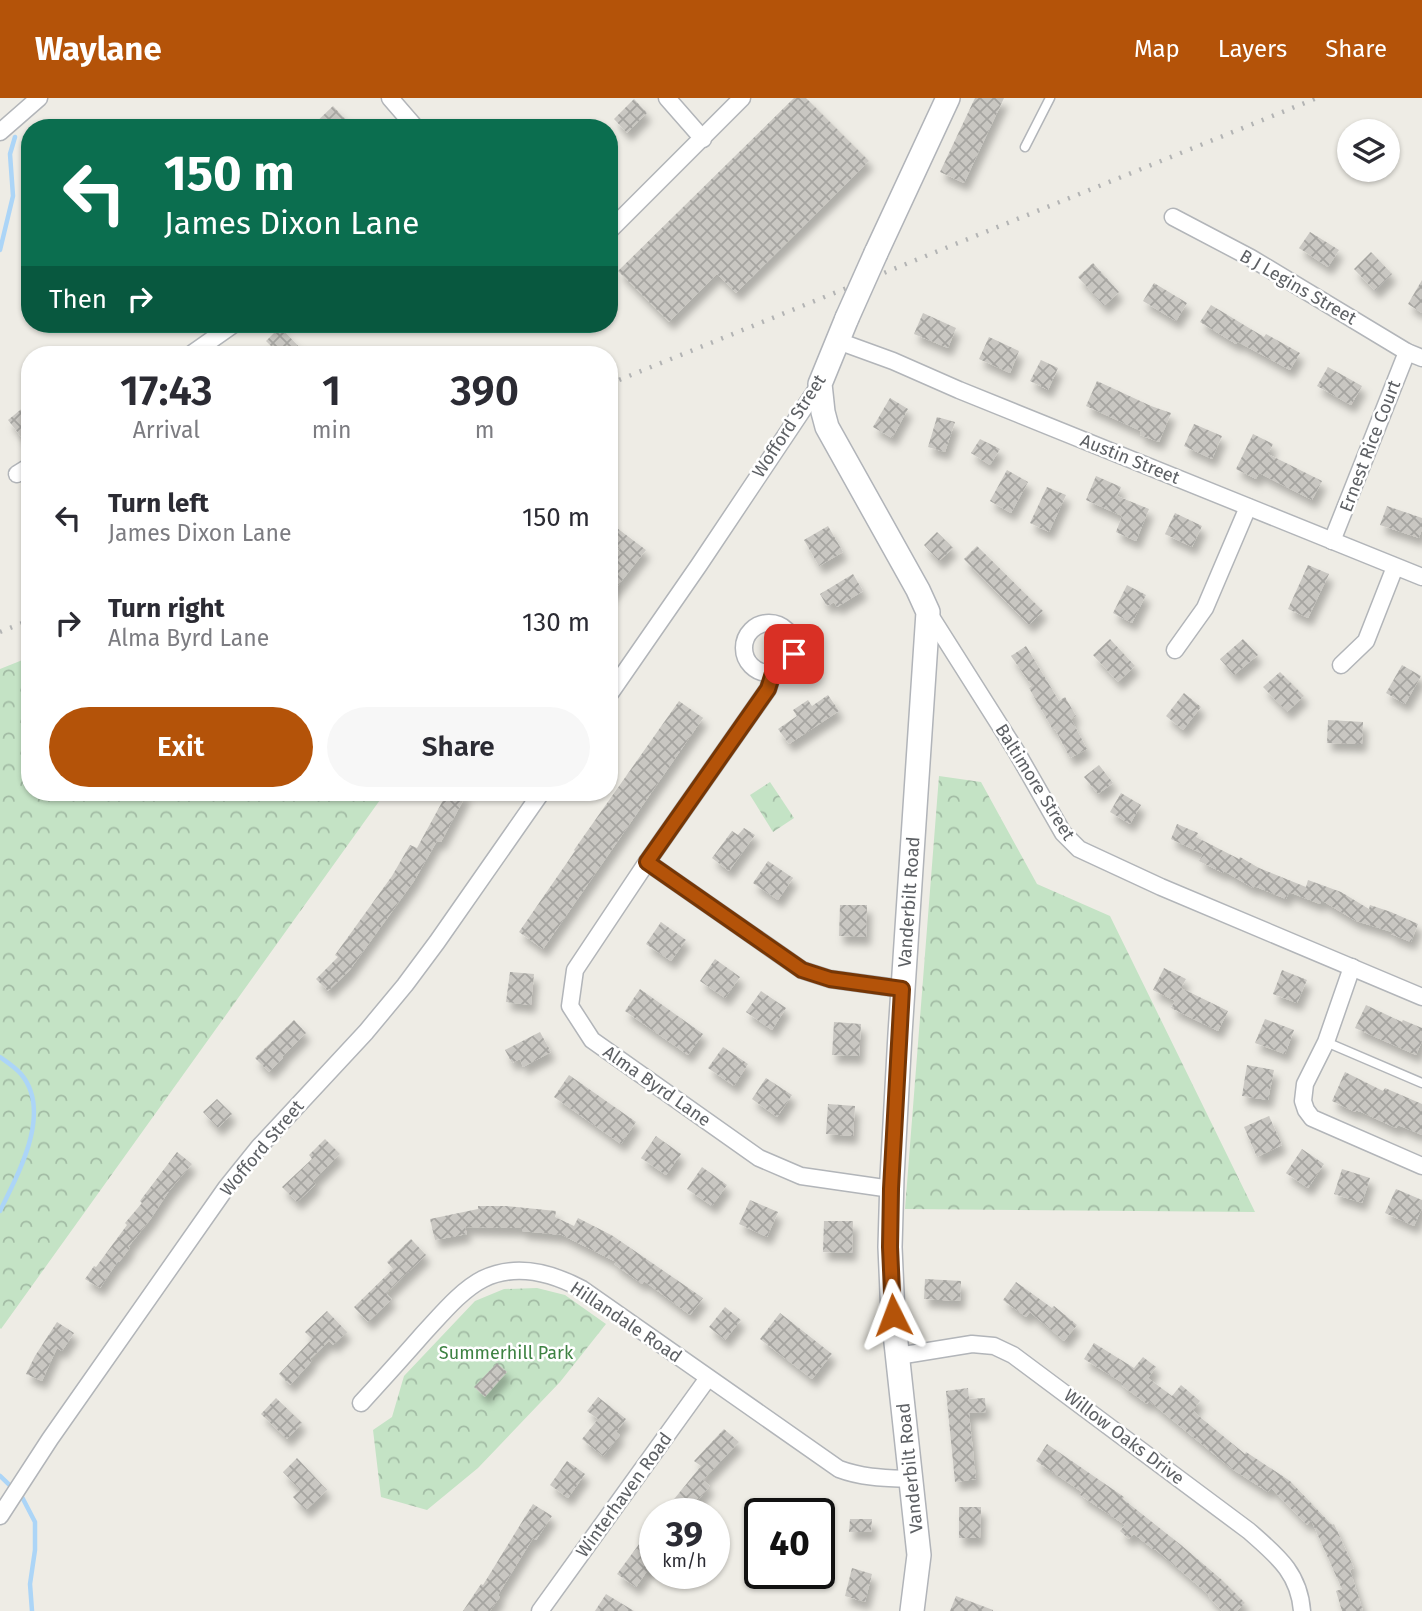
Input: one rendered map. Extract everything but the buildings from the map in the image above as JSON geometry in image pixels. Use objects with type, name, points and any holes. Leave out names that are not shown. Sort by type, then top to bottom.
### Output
[{"type":"street","points":[[0,132],[39,98]]},
{"type":"street","points":[[390,98],[408,119]]},
{"type":"street","points":[[667,98],[703,139]]},
{"type":"street","points":[[618,222],[742,98]]},
{"type":"street","name":"Wofford Street","points":[[618,681],[820,384],[876,253],[948,98]]},
{"type":"street","name":"B J Legins Street","points":[[1173,217],[1251,258],[1414,355]]},
{"type":"street","points":[[203,346],[221,333]]},
{"type":"street","name":"Austin Street","points":[[838,341],[1422,577]]},
{"type":"street","name":"Ernest Rice Court","points":[[1332,541],[1414,355]]},
{"type":"street","name":"Baltimore Street","points":[[820,384],[822,412],[827,427],[928,612],[1016,751],[1063,833],[1073,845],[1161,887],[1422,997]]},
{"type":"street","points":[[1175,650],[1205,608],[1248,507]]},
{"type":"street","points":[[1341,665],[1366,641],[1395,567]]},
{"type":"street","name":"Vanderbilt Road","points":[[912,1611],[919,1555],[893,1315],[890,1247],[902,989],[928,612]]},
{"type":"street","name":"Alma Byrd Lane","points":[[773,673],[768,689],[575,970],[570,1006],[592,1040],[759,1158],[801,1175],[891,1189]]},
{"type":"street","name":"Wofford Street","points":[[2,1512],[226,1188],[259,1147],[366,1032],[405,985],[535,801]]},
{"type":"street","points":[[647,862],[802,970],[830,979],[902,989]]},
{"type":"street","points":[[1352,967],[1325,1042],[1305,1084],[1303,1101],[1306,1110],[1312,1118],[1422,1166]]},
{"type":"street","name":"Hillandale Road","points":[[361,1403],[454,1301],[482,1279],[516,1271],[533,1272],[550,1275],[582,1289],[839,1469],[869,1478],[911,1479]]},
{"type":"street","name":"Willow Oaks Drive","points":[[898,1356],[983,1344],[994,1346],[1013,1356],[1258,1539],[1288,1569],[1296,1583],[1302,1611]]},
{"type":"street","name":"Winterhaven Road","points":[[540,1611],[708,1378]]},
{"type":"lane","points":[[1025,147],[1050,98]]},
{"type":"lane","points":[[1325,1042],[1422,1083]]},
{"type":"green space","points":[[21,661],[21,801],[379,801],[1,1329],[0,1328],[0,669]]},
{"type":"green space","points":[[939,776],[981,782],[1037,884],[1110,916],[1255,1212],[905,1209]]},
{"type":"green space","points":[[770,782],[794,818],[773,832],[750,795]]},
{"type":"green space","name":"Summerhill Park","points":[[537,1288],[565,1295],[606,1324],[560,1382],[478,1468],[427,1510],[381,1497],[373,1430],[392,1417],[404,1376],[475,1301],[504,1289]]},
{"type":"waterway","points":[[0,250],[13,196],[10,154],[15,137]]},
{"type":"waterway","points":[[0,1057],[21,1074],[30,1089],[34,1106],[29,1143],[0,1211]]},
{"type":"waterway","points":[[0,1476],[22,1497],[35,1522],[35,1550],[30,1584],[32,1611]]},
{"type":"railway","points":[[618,380],[1317,98]]},
{"type":"railway","points":[[0,632],[21,624]]},
{"type":"route","points":[[794,654],[790,663],[773,673],[768,689],[647,862],[802,970],[830,979],[902,989],[891,1189],[893,1315]]}]
